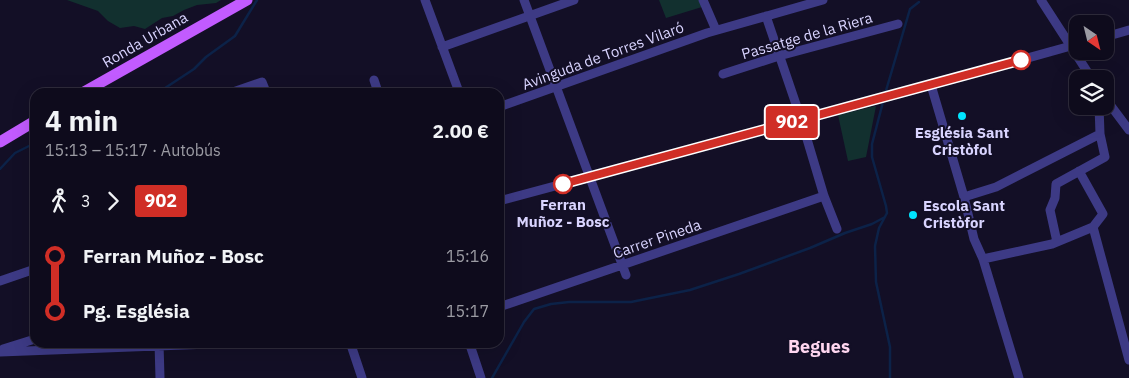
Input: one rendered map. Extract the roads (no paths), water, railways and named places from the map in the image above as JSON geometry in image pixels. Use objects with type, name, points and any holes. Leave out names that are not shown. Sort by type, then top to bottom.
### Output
[{"type":"main road","name":"Ronda Urbana","points":[[91,88],[247,0]]},
{"type":"main road","points":[[0,142],[30,125]]},
{"type":"street","points":[[425,0],[457,88]]},
{"type":"street","points":[[524,0],[626,275]]},
{"type":"street","points":[[442,47],[574,0]]},
{"type":"street","points":[[703,0],[716,30]]},
{"type":"street","name":"Avinguda de Torres Vilaró","points":[[504,105],[716,30],[824,0]]},
{"type":"street","points":[[1041,0],[1069,36]]},
{"type":"street","points":[[766,16],[801,119],[824,196],[837,229]]},
{"type":"street","name":"Passatge de la Riera","points":[[723,74],[779,56],[898,24]]},
{"type":"street","points":[[1114,34],[1129,30]]},
{"type":"street","points":[[504,200],[891,96],[1069,46]]},
{"type":"street","points":[[374,80],[377,88]]},
{"type":"street","points":[[245,88],[262,82],[264,88]]},
{"type":"street","points":[[931,85],[964,197],[974,239],[983,259],[1019,378]]},
{"type":"street","points":[[1114,111],[1129,130]]},
{"type":"street","points":[[1056,242],[1050,210],[1055,198],[1056,184],[1105,157],[1100,134],[1099,115]]},
{"type":"street","points":[[964,197],[996,187],[1100,134]]},
{"type":"street","points":[[983,259],[1056,242],[1093,227],[1103,214],[1079,171]]},
{"type":"street","name":"Carrer Pineda","points":[[504,305],[824,196]]},
{"type":"street","points":[[1093,227],[1129,360]]},
{"type":"street","points":[[0,281],[30,271]]},
{"type":"street","points":[[0,351],[30,342]]},
{"type":"street","points":[[0,351],[80,348]]},
{"type":"street","points":[[159,348],[160,378]]},
{"type":"street","points":[[352,348],[362,378]]},
{"type":"street","points":[[471,348],[481,378]]},
{"type":"waterway","points":[[165,88],[194,69],[206,57],[235,36],[257,0]]},
{"type":"waterway","points":[[885,94],[910,9],[919,2]]},
{"type":"waterway","points":[[883,102],[872,144],[872,157],[887,213],[879,228],[875,246],[876,282],[890,347],[890,378]]},
{"type":"waterway","points":[[0,169],[15,153],[30,146]]},
{"type":"waterway","points":[[492,378],[524,322],[534,309],[551,304],[569,302],[631,302],[690,290],[810,248],[872,224],[885,217]]},
{"type":"place","name":"Església Sant Cristòfol","points":[[962,116]]},
{"type":"place","name":"Ferran Muñoz - Bosc","points":[[563,184]]},
{"type":"place","name":"Escola Sant Cristòfor","points":[[913,215]]},
{"type":"district","name":"Begues","points":[[819,347]]}]
